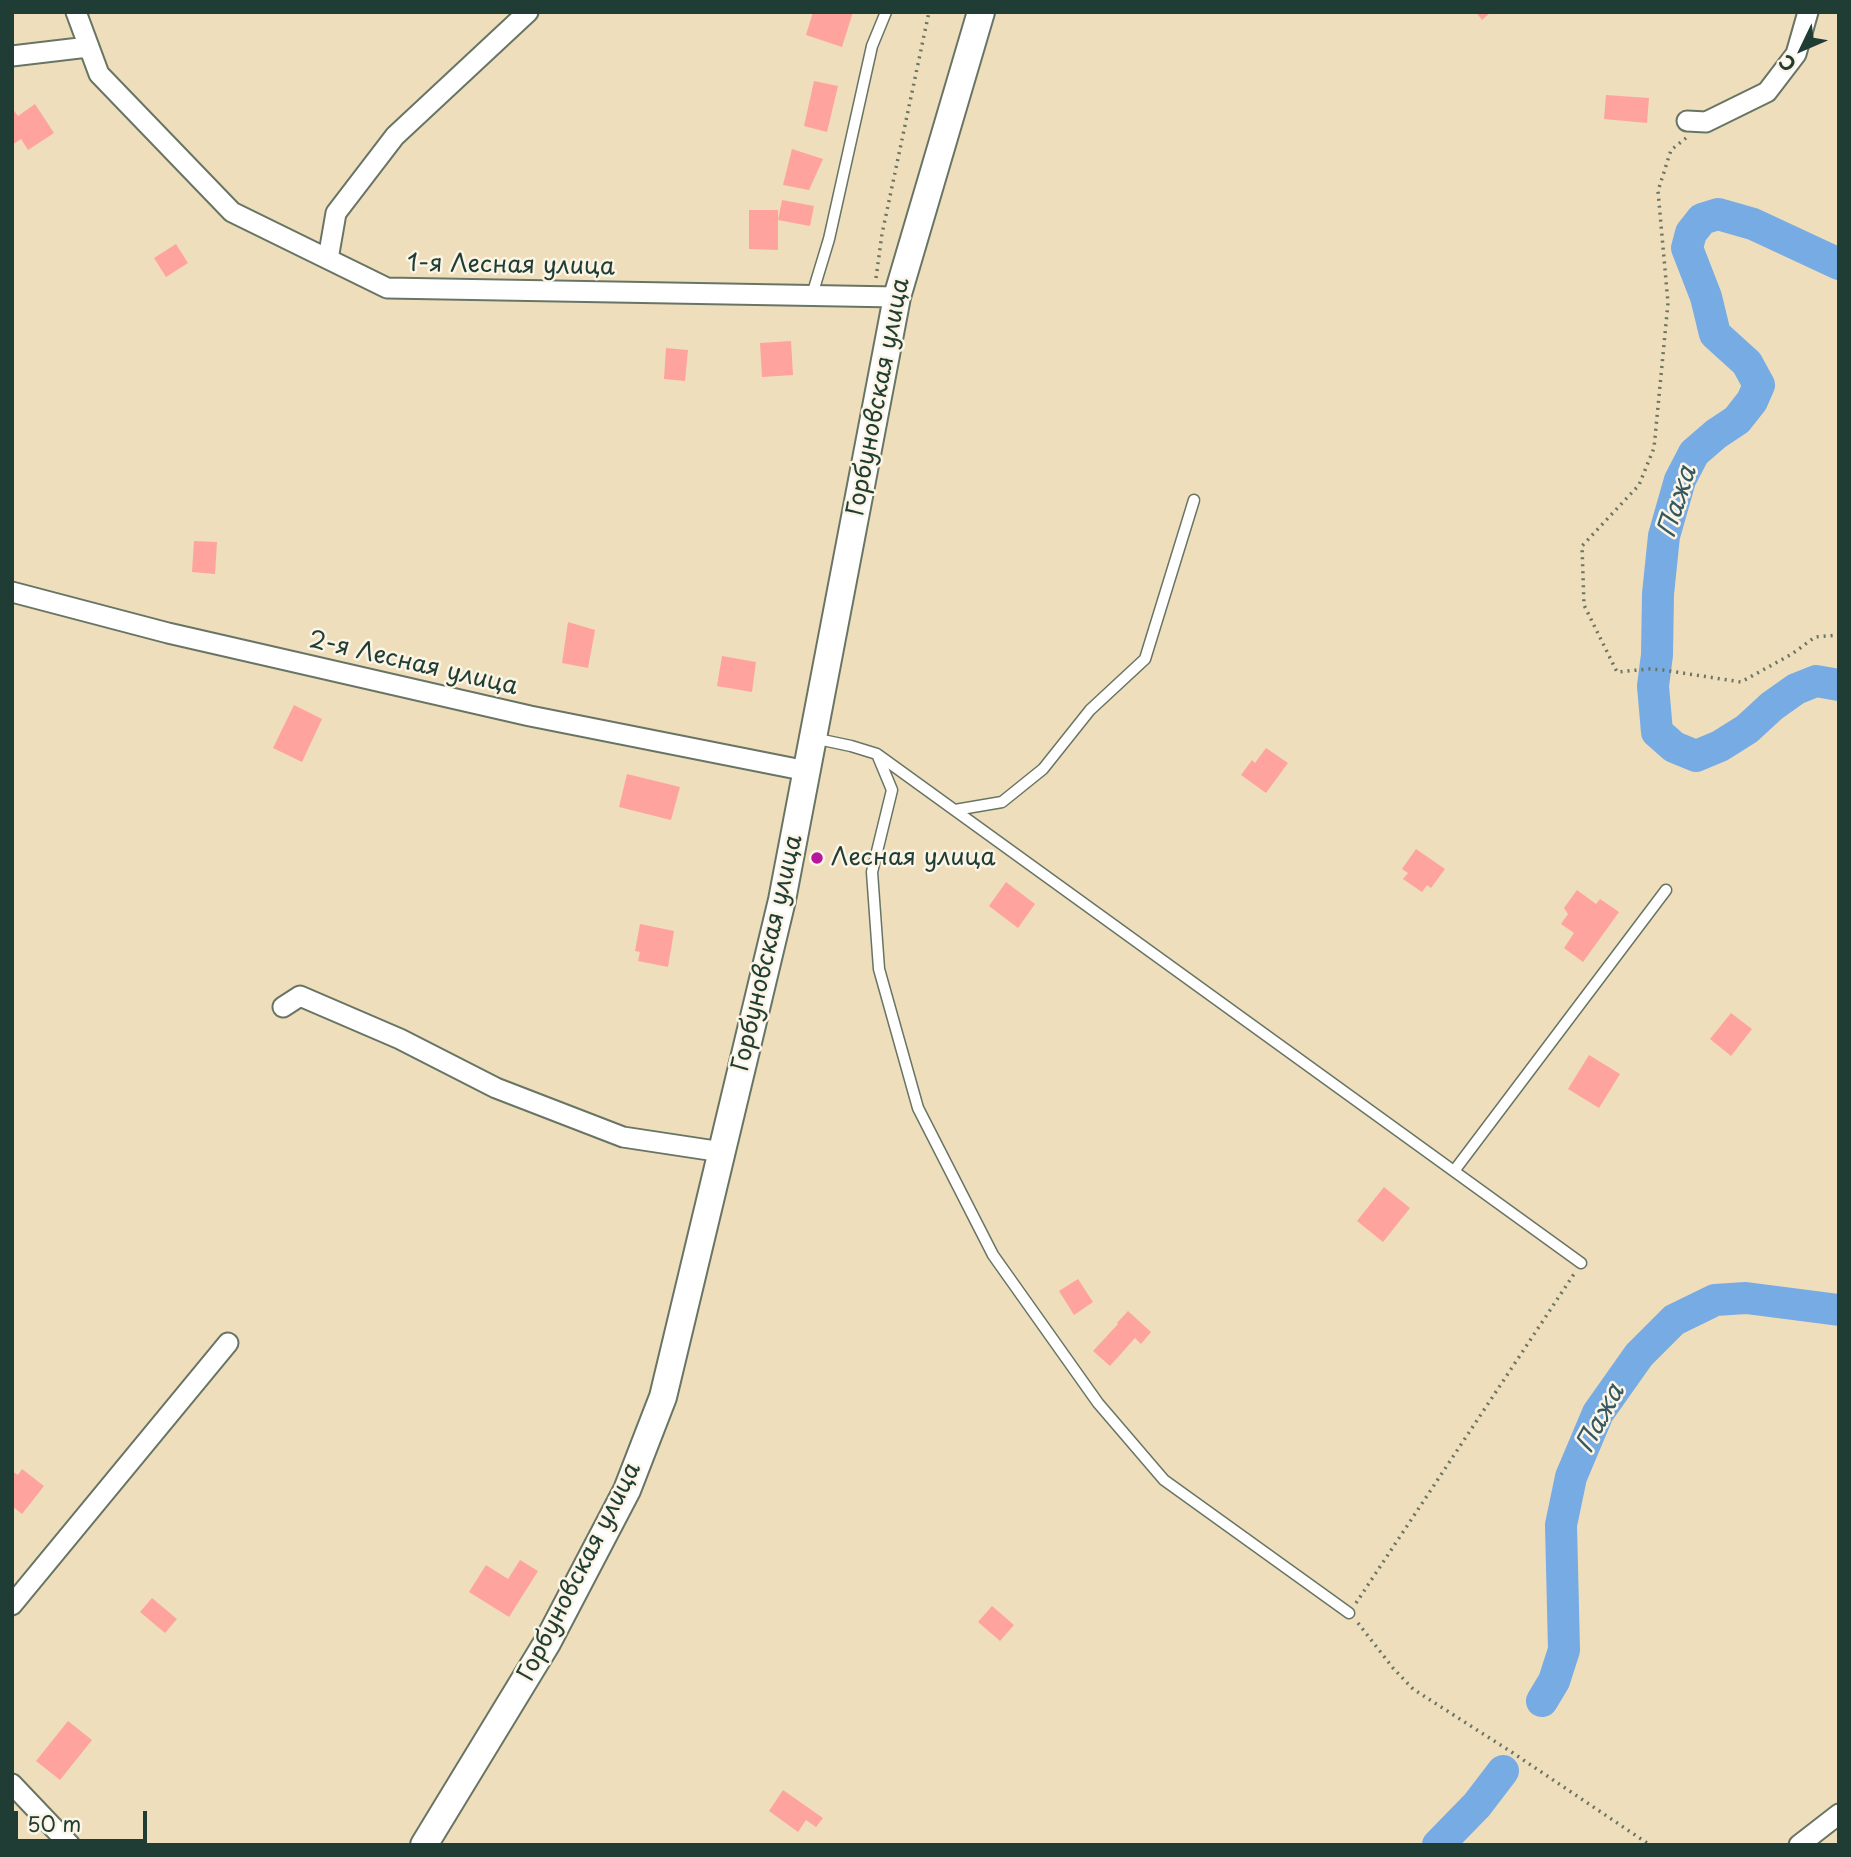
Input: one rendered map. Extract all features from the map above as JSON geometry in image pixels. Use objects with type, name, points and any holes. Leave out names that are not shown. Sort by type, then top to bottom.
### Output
[{"type":"main road","name":"Горбуновская улица","points":[[424,1845],[547,1643],[627,1490],[663,1397],[782,900],[813,738],[885,296],[981,12]]},
{"type":"street","name":"1-я Лесная улица","points":[[76,12],[99,74],[232,212],[387,288],[885,296]]},
{"type":"street","points":[[328,259],[336,213],[395,136],[528,12]]},
{"type":"street","points":[[1696,122],[1767,92],[1796,54],[1808,12]]},
{"type":"street","points":[[12,55],[88,47]]},
{"type":"street","name":"2-я Лесная улица","points":[[12,592],[169,633],[530,716],[807,771]]},
{"type":"street","points":[[283,1007],[300,996],[400,1039],[496,1088],[623,1137],[722,1152]]},
{"type":"street","points":[[12,1605],[228,1343]]},
{"type":"street","points":[[12,1784],[70,1845]]},
{"type":"street","points":[[1799,1845],[1839,1814]]},
{"type":"lane","points":[[812,295],[829,239],[872,46],[886,12]]},
{"type":"lane","points":[[955,810],[1002,802],[1043,769],[1090,710],[1145,659],[1194,500]]},
{"type":"lane","points":[[813,738],[877,754],[1581,1263]]},
{"type":"lane","points":[[877,754],[892,790],[872,872],[879,969],[918,1108],[993,1255],[1098,1403],[1164,1480],[1349,1612]]},
{"type":"lane","points":[[1454,1171],[1666,890]]},
{"type":"path","points":[[885,296],[882,234],[929,12]]},
{"type":"path","points":[[1696,122],[1671,150],[1658,191],[1668,303],[1654,448],[1639,485],[1582,546],[1584,605],[1617,672],[1663,670],[1741,682],[1792,654],[1815,637],[1839,635]]},
{"type":"path","points":[[1581,1263],[1349,1612],[1413,1689],[1650,1845]]},
{"type":"building","points":[[813,12],[853,12],[842,47],[806,35]]},
{"type":"building","points":[[1476,12],[1491,12],[1482,20]]},
{"type":"building","points":[[814,81],[838,86],[827,132],[804,126]]},
{"type":"building","points":[[1606,95],[1649,98],[1647,123],[1604,119]]},
{"type":"building","points":[[35,104],[54,133],[28,150],[21,139],[12,145],[12,108],[18,116]]},
{"type":"building","points":[[792,149],[823,159],[809,190],[783,185]]},
{"type":"building","points":[[782,200],[814,206],[810,226],[778,220]]},
{"type":"building","points":[[749,210],[778,210],[778,250],[749,249]]},
{"type":"building","points":[[176,244],[188,263],[166,277],[154,258]]},
{"type":"building","points":[[791,341],[793,375],[762,377],[760,343]]},
{"type":"building","points":[[666,348],[688,350],[685,381],[664,379]]},
{"type":"building","points":[[194,541],[217,542],[215,574],[192,572]]},
{"type":"building","points":[[568,622],[595,630],[588,668],[562,663]]},
{"type":"building","points":[[722,656],[756,662],[752,692],[717,686]]},
{"type":"building","points":[[294,705],[322,719],[302,762],[273,748]]},
{"type":"building","points":[[1266,748],[1288,763],[1266,793],[1241,775],[1252,760],[1255,763]]},
{"type":"building","points":[[627,774],[680,787],[671,820],[619,807]]},
{"type":"building","points":[[1416,849],[1445,869],[1431,888],[1427,885],[1422,892],[1403,879],[1408,873],[1402,869]]},
{"type":"building","points":[[1006,882],[1035,904],[1018,928],[989,906]]},
{"type":"building","points":[[1577,890],[1596,904],[1600,899],[1619,912],[1583,962],[1564,948],[1574,933],[1561,924],[1568,914],[1564,908]]},
{"type":"building","points":[[640,924],[674,931],[668,967],[638,961],[640,952],[635,951]]},
{"type":"building","points":[[1731,1013],[1752,1029],[1731,1056],[1710,1039]]},
{"type":"building","points":[[1589,1055],[1620,1074],[1599,1108],[1568,1089]]},
{"type":"building","points":[[1384,1187],[1410,1208],[1383,1242],[1357,1221]]},
{"type":"building","points":[[1078,1279],[1093,1302],[1074,1315],[1059,1291]]},
{"type":"building","points":[[1128,1311],[1151,1332],[1141,1344],[1135,1338],[1110,1366],[1093,1351]]},
{"type":"building","points":[[22,1469],[44,1486],[22,1514],[12,1506],[12,1471],[18,1475]]},
{"type":"building","points":[[520,1560],[538,1571],[509,1617],[469,1592],[486,1565],[508,1579]]},
{"type":"building","points":[[152,1598],[177,1619],[165,1633],[140,1612]]},
{"type":"building","points":[[992,1606],[1014,1625],[1000,1641],[978,1622]]},
{"type":"building","points":[[68,1721],[92,1740],[60,1780],[36,1761]]},
{"type":"building","points":[[783,1790],[823,1818],[816,1827],[806,1820],[798,1832],[769,1811]]},
{"type":"waterway","name":"Пажа","points":[[1839,264],[1753,224],[1718,214],[1702,219],[1691,233],[1687,248],[1706,297],[1715,334],[1747,363],[1759,385],[1752,401],[1737,420],[1694,453],[1680,480],[1664,536],[1658,594],[1657,655],[1653,686],[1657,732],[1674,747],[1696,756],[1720,746],[1747,729],[1796,689],[1816,681],[1839,685]]},
{"type":"waterway","name":"Пажа","points":[[1542,1701],[1554,1681],[1564,1650],[1561,1525],[1571,1477],[1598,1413],[1639,1355],[1674,1320],[1715,1300],[1746,1298],[1839,1310]]},
{"type":"waterway","name":"Пажа","points":[[1438,1845],[1477,1805],[1503,1771]]},
{"type":"place","name":"Лесная улица","points":[[817,858]]}]
